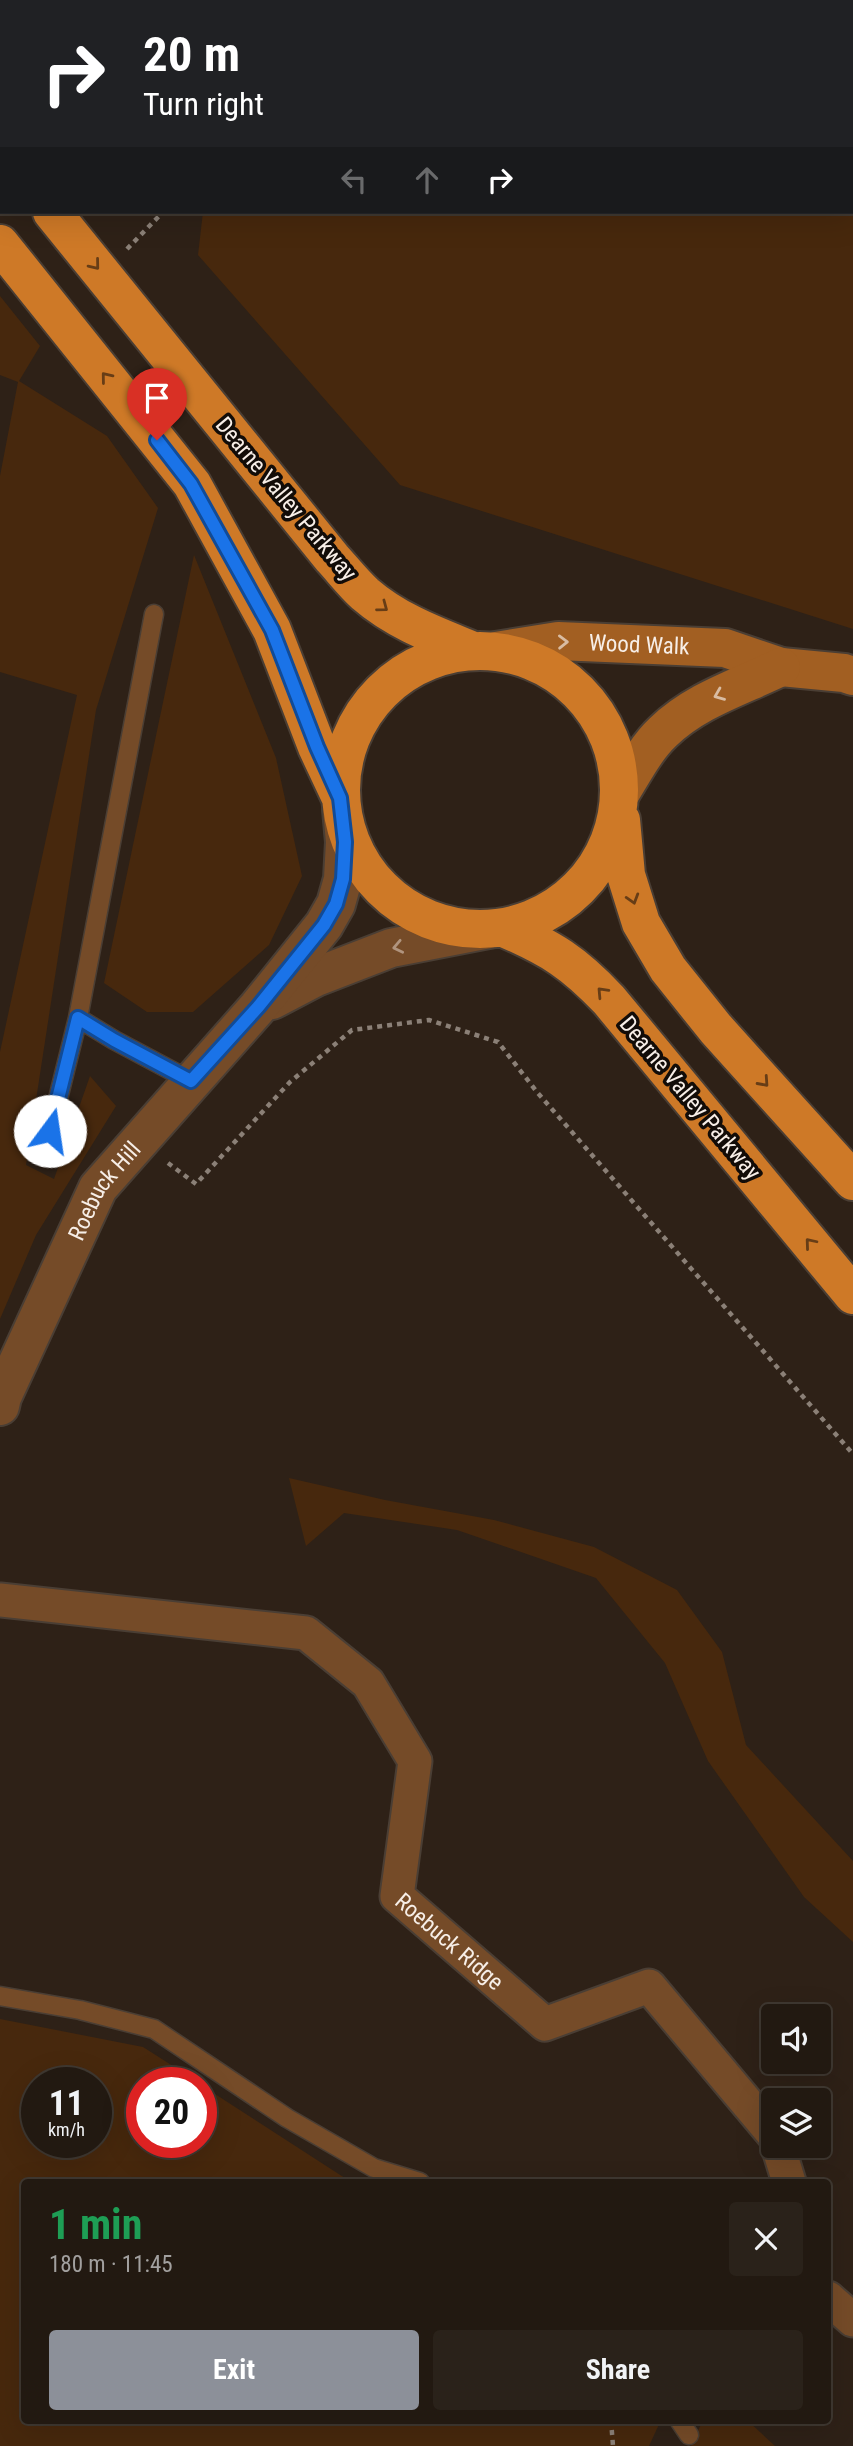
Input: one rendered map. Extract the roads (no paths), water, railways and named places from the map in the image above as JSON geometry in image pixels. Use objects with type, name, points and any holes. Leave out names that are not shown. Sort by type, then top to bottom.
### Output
[{"type":"highway","name":"Dearne Valley Parkway","points":[[54,214],[332,558],[365,594],[395,616],[427,633],[484,650],[529,659],[560,675],[586,698],[606,727],[617,759],[620,801]]},
{"type":"highway","points":[[0,244],[191,484],[272,630],[341,804],[351,843],[368,873],[392,898],[421,916],[454,927],[497,929],[533,919],[582,887],[600,863],[612,836],[620,801]]},
{"type":"highway","points":[[341,804],[342,767],[351,737],[366,709],[386,686],[411,667],[441,655],[484,650]]},
{"type":"highway","points":[[620,801],[626,875],[641,923],[668,969],[716,1029],[853,1181]]},
{"type":"highway","name":"Dearne Valley Parkway","points":[[497,929],[544,945],[569,961],[610,1000],[853,1295]]},
{"type":"main road","name":"Wood Walk","points":[[484,650],[558,640],[725,649],[780,667],[853,676]]},
{"type":"main road","name":"Wood Walk","points":[[620,801],[647,750],[661,733],[681,716],[708,700],[780,667]]},
{"type":"street","name":"Roebuck Hill","points":[[0,1406],[99,1188],[258,1007],[324,925],[336,904],[343,879],[341,804]]},
{"type":"street","name":"Roebuck Hill","points":[[258,1007],[316,977],[391,948],[497,929]]},
{"type":"street","name":"Roebuck Ridge","points":[[0,1600],[306,1633],[368,1683],[415,1761],[397,1896],[545,2024],[649,1986],[761,2120]]},
{"type":"street","points":[[782,2158],[788,2179]]},
{"type":"street","points":[[831,2301],[853,2320]]},
{"type":"lane","points":[[50,1131],[78,1018],[154,614]]},
{"type":"lane","points":[[78,1018],[191,1081]]},
{"type":"lane","points":[[0,1996],[80,2010],[155,2029],[287,2118],[374,2168],[410,2179]]}]
